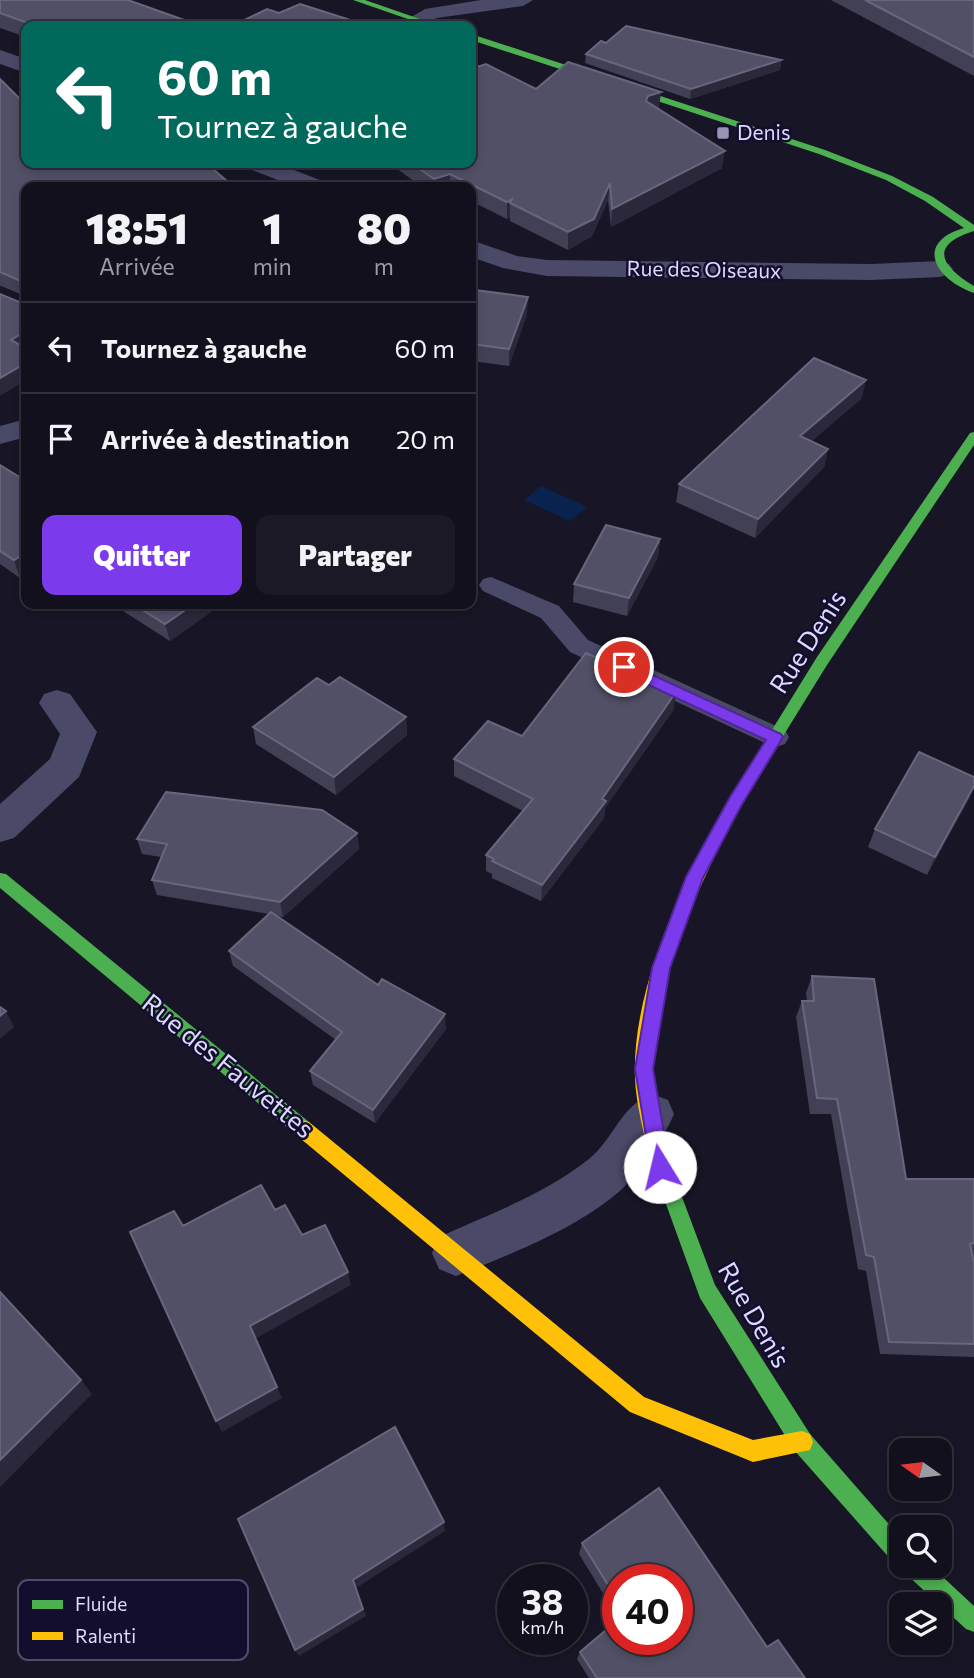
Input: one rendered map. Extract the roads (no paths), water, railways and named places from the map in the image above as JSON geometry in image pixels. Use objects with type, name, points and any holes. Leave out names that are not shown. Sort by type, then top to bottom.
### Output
[{"type":"street","points":[[357,0],[419,21]]},
{"type":"street","points":[[416,20],[432,13],[523,0]]},
{"type":"street","points":[[476,39],[822,152],[889,178],[929,199],[972,228]]},
{"type":"street","points":[[0,57],[21,65]]},
{"type":"street","points":[[268,168],[304,182]]},
{"type":"street","points":[[972,228],[954,232],[936,248],[935,258],[940,269],[959,284],[974,290]]},
{"type":"street","name":"Rue des Oiseaux","points":[[476,254],[547,268],[871,272],[940,269]]},
{"type":"street","points":[[0,435],[21,429]]},
{"type":"street","name":"Rue Denis","points":[[889,1541],[802,1442],[707,1292],[660,1167],[644,1069],[661,968],[695,877],[735,802],[822,661],[974,436]]},
{"type":"street","points":[[0,827],[66,766],[79,732],[57,703]]},
{"type":"street","name":"Rue des Fauvettes","points":[[0,879],[637,1405],[753,1451],[802,1442]]},
{"type":"street","points":[[456,1253],[552,1209],[607,1173],[652,1114]]},
{"type":"street","points":[[927,1578],[974,1621]]},
{"type":"lane","points":[[491,585],[550,612],[579,646],[776,737]]},
{"type":"water","points":[[541,486],[587,507],[570,521],[524,500]]},
{"type":"place","name":"Denis","points":[[723,133]]}]
